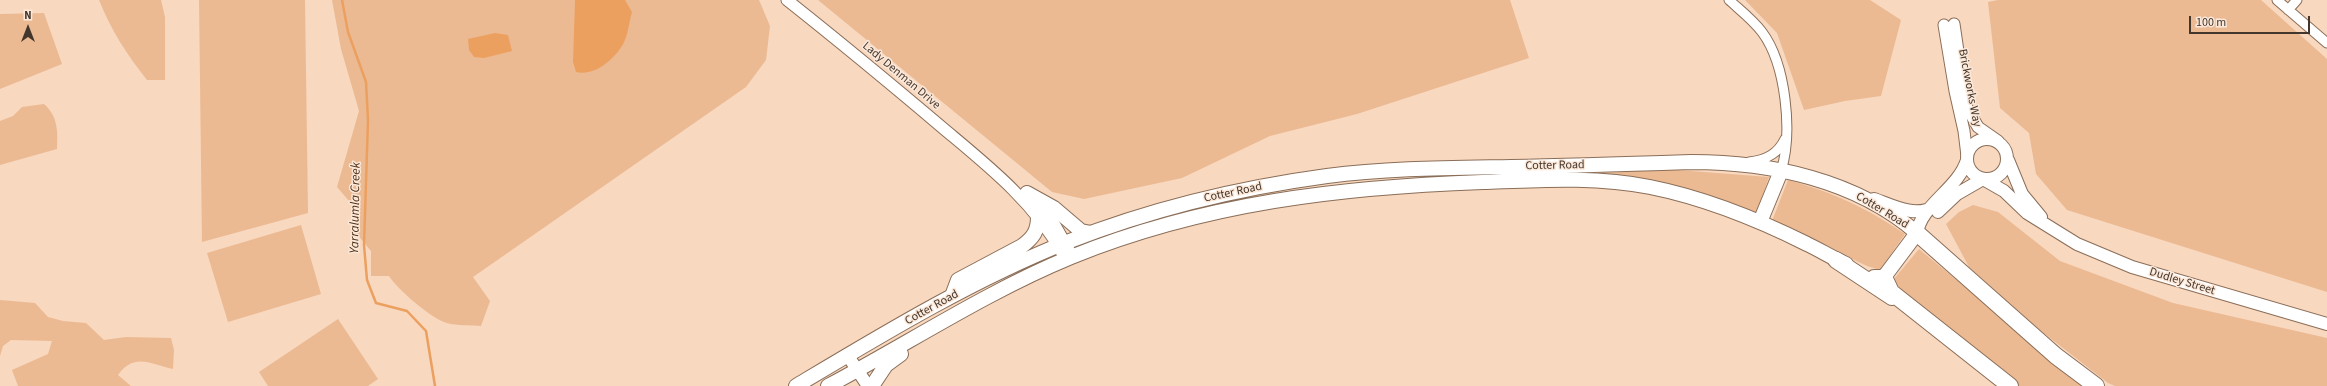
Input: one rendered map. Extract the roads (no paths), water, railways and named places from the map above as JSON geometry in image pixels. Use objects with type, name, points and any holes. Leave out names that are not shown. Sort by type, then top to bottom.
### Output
[{"type":"highway","points":[[1917,234],[2056,356],[2096,386]]},
{"type":"highway","points":[[1836,260],[1904,303],[1957,342],[2010,386]]},
{"type":"highway","points":[[1884,277],[1889,290],[1904,303]]},
{"type":"main road","points":[[1988,138],[1998,141],[2006,151],[2008,160],[2005,170],[2000,175],[1994,178],[1983,179],[1952,197],[1925,230],[1917,234],[1918,226],[1960,177],[1970,147],[1978,140],[1988,138]]},
{"type":"main road","points":[[1967,158],[1971,171],[1983,179]]},
{"type":"main road","name":"Dudley Street","points":[[2008,160],[2022,194],[2045,223]]},
{"type":"main road","name":"Cotter Road","points":[[796,386],[952,296],[1091,233],[1154,212],[1222,194],[1330,176],[1452,168],[1726,163],[1782,171],[1816,179],[1850,192],[1888,213],[1917,234],[1884,277],[1872,276],[1836,260],[1760,222],[1724,208],[1671,192],[1629,183],[1599,180],[1517,181],[1382,187],[1306,195],[1209,213],[1151,229],[1069,258],[1016,282],[964,309],[828,386]]},
{"type":"main road","points":[[1760,222],[1782,171]]},
{"type":"main road","name":"Dudley Street","points":[[1983,179],[2004,191],[2022,209],[2077,244],[2116,262],[2327,324]]},
{"type":"main road","points":[[1850,192],[1912,211],[1922,211],[1933,207]]},
{"type":"main road","points":[[1027,193],[1054,208],[1081,231],[1091,233]]},
{"type":"main road","points":[[952,296],[958,280],[1022,246],[1031,239],[1036,232],[1038,217]]},
{"type":"main road","points":[[872,386],[886,365],[951,326],[964,309]]},
{"type":"main road","points":[[845,358],[854,372],[868,386]]},
{"type":"main road","points":[[854,372],[858,386]]},
{"type":"street","name":"Lady Denman Drive","points":[[787,0],[897,89],[997,174],[1038,217],[1062,245]]},
{"type":"street","points":[[1729,0],[1762,31],[1775,57],[1784,97],[1786,136],[1782,171]]},
{"type":"street","points":[[2277,0],[2327,43]]},
{"type":"street","points":[[2288,10],[2297,0]]},
{"type":"street","name":"Brickworks Way","points":[[1967,158],[1964,131],[1954,91],[1949,24],[1966,106],[1978,127],[1998,141]]},
{"type":"street","points":[[1726,163],[1766,159],[1779,149],[1786,136]]},
{"type":"street","name":"Lady Denman Drive","points":[[997,174],[1027,193],[1052,220],[1069,258]]},
{"type":"waterway","name":"Yarralumla Creek","points":[[342,0],[348,32],[366,82],[368,120],[364,245],[367,280],[376,303],[407,311],[426,331],[435,386]]}]
